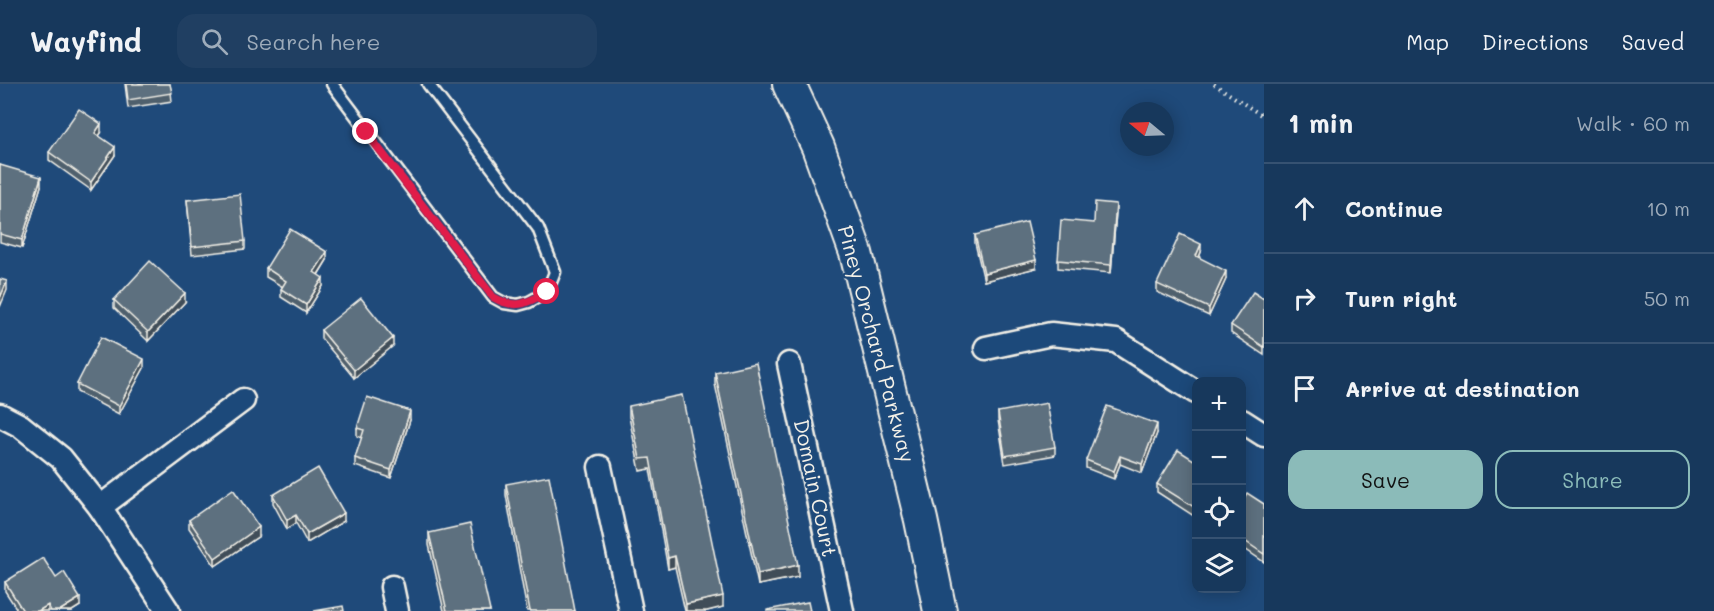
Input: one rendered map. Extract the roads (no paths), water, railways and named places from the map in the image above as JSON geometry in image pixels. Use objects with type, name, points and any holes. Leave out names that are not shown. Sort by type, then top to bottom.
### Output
[{"type":"main road","name":"Piney Orchard Parkway","points":[[789,84],[818,147],[856,253],[918,508],[940,611]]},
{"type":"street","points":[[986,348],[1051,334],[1116,340],[1192,389]]},
{"type":"street","name":"Domain Court","points":[[789,364],[842,611]]},
{"type":"street","points":[[100,507],[243,399]]},
{"type":"street","points":[[0,415],[21,426],[61,458],[100,507],[168,611]]},
{"type":"street","points":[[1246,423],[1264,435]]},
{"type":"street","points":[[600,467],[631,611]]},
{"type":"street","points":[[392,587],[397,611]]},
{"type":"lane","points":[[332,84],[493,297],[504,303],[518,305],[529,302],[547,292],[555,272],[538,228],[428,84]]}]
